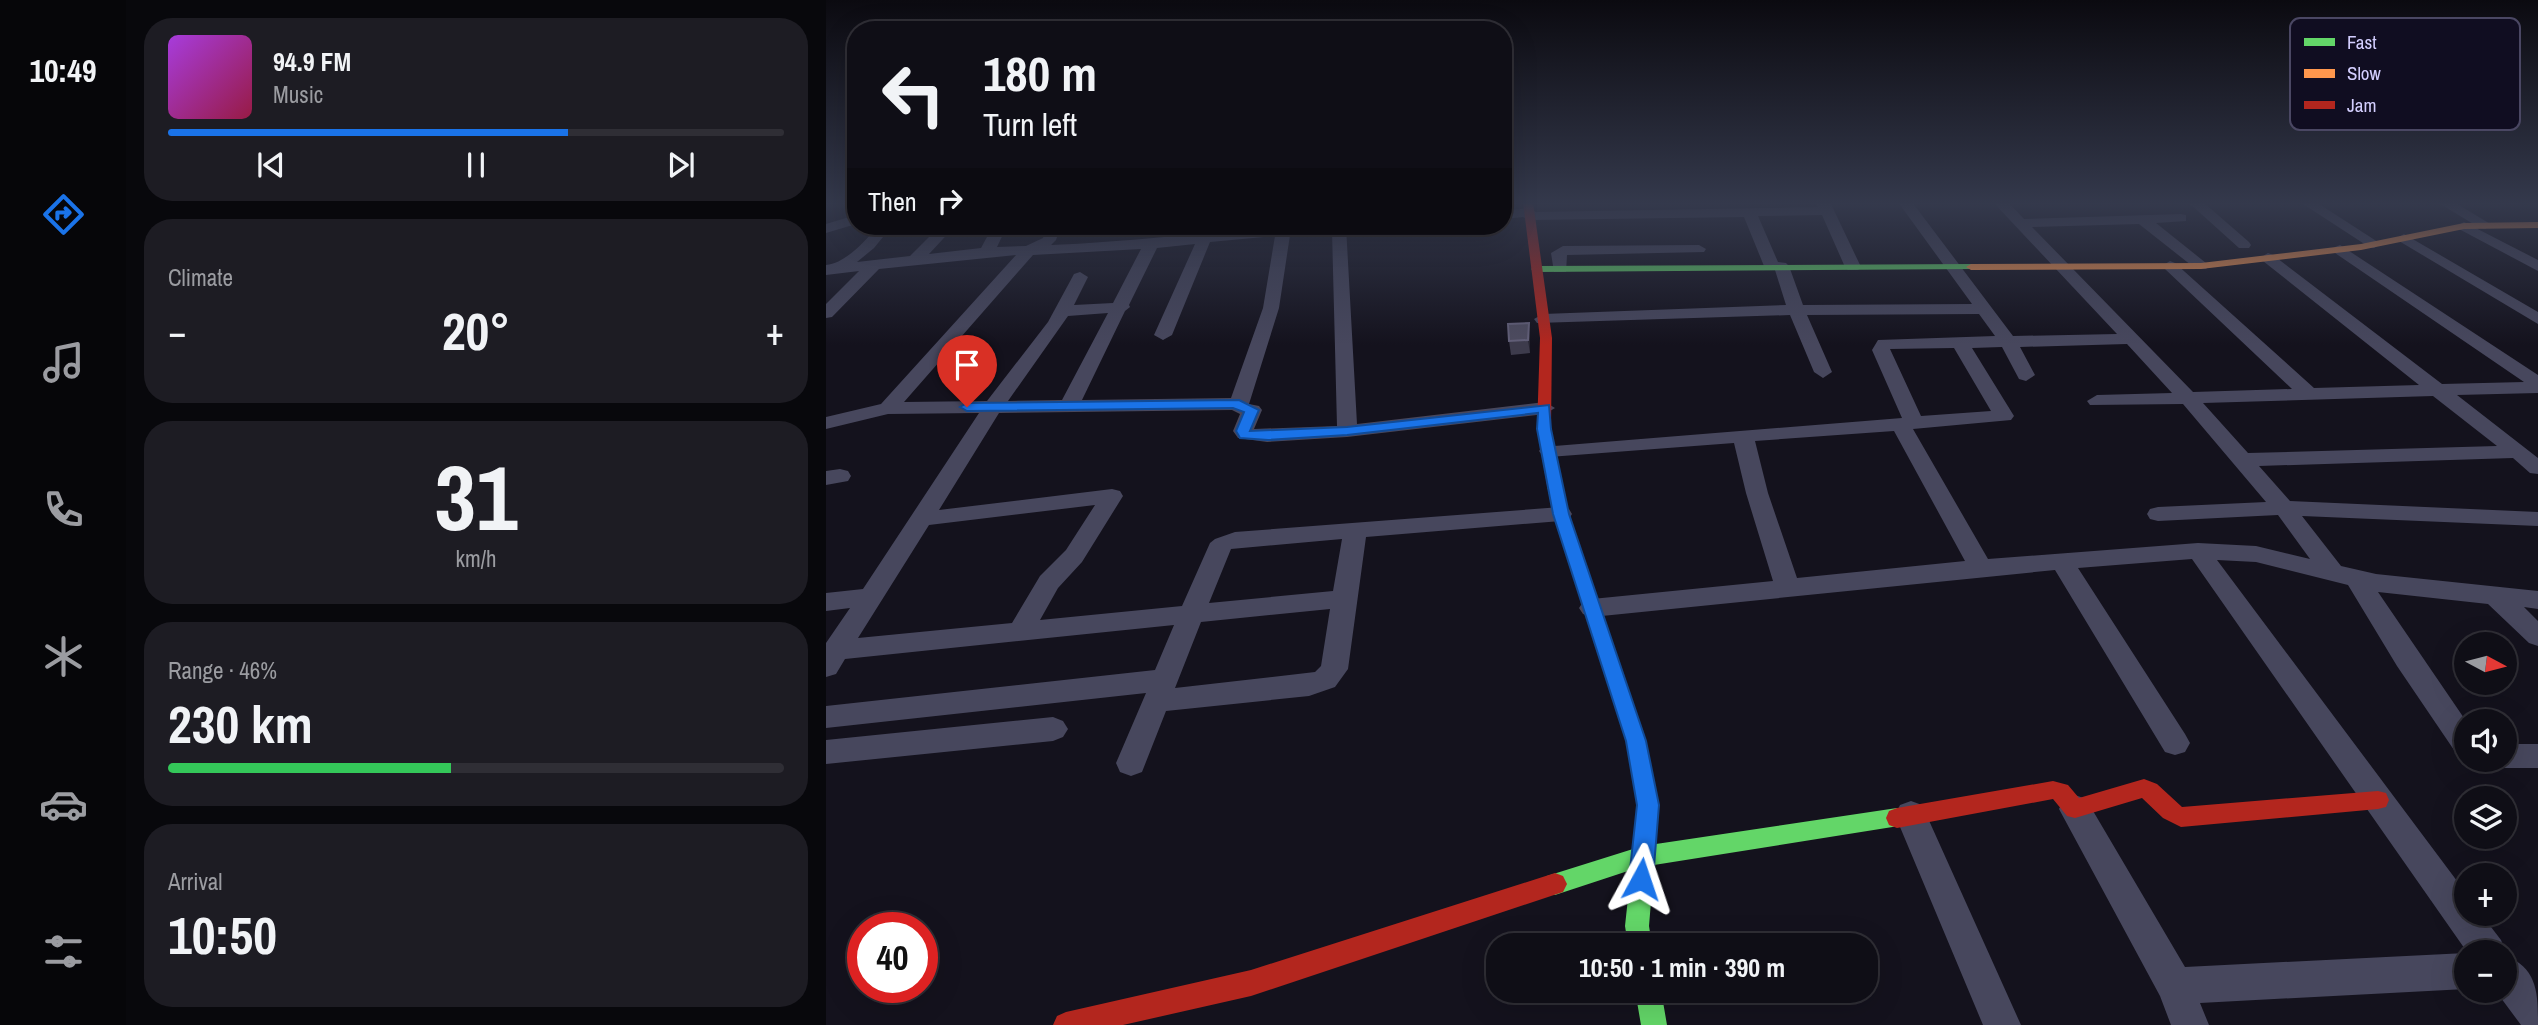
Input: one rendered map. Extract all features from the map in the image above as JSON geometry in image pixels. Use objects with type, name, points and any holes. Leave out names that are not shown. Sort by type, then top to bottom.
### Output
[{"type":"street","points":[[832,270],[862,250]]},
{"type":"street","points":[[916,258],[924,250]]},
{"type":"street","points":[[832,270],[916,258],[1048,250]]},
{"type":"street","points":[[1069,407],[1122,307],[1148,250]]},
{"type":"street","points":[[1163,335],[1204,250]]},
{"type":"street","points":[[1239,404],[1289,250]]},
{"type":"street","points":[[1338,250],[1347,431]]},
{"type":"street","points":[[1533,250],[1546,338],[1544,429],[1561,514],[1636,741],[1648,805],[1638,933]]},
{"type":"street","points":[[1624,250],[1626,268]]},
{"type":"street","points":[[1560,269],[1561,251],[1630,250]]},
{"type":"street","points":[[1700,250],[1708,267]]},
{"type":"street","points":[[1771,250],[1823,372]]},
{"type":"street","points":[[1845,250],[1853,267]]},
{"type":"street","points":[[1939,250],[2009,343],[2026,375]]},
{"type":"street","points":[[2048,250],[2186,396],[2346,577],[2454,727]]},
{"type":"street","points":[[2181,250],[2201,266]]},
{"type":"street","points":[[1536,269],[2201,266],[2340,250],[2538,385]]},
{"type":"street","points":[[2424,250],[2538,319]]},
{"type":"street","points":[[2509,250],[2538,265]]},
{"type":"street","points":[[888,408],[1028,251]]},
{"type":"street","points":[[2268,258],[2538,468]]},
{"type":"street","points":[[826,313],[874,265]]},
{"type":"street","points":[[2170,266],[2309,394]]},
{"type":"street","points":[[831,659],[993,407],[1031,358],[1062,311],[1080,277]]},
{"type":"street","points":[[1062,311],[1122,307]]},
{"type":"street","points":[[1543,319],[1796,310],[1983,309]]},
{"type":"street","points":[[1981,568],[1907,424],[1881,346],[2131,339]]},
{"type":"street","points":[[1549,451],[2004,416],[1962,344]]},
{"type":"street","points":[[2097,401],[2538,385]]},
{"type":"street","points":[[1239,404],[1240,408],[1252,410],[1243,431],[1245,435],[1268,436],[1347,431],[1545,408]]},
{"type":"street","points":[[826,423],[888,408],[1239,404]]},
{"type":"street","points":[[1743,436],[1757,493],[1788,588]]},
{"type":"street","points":[[2241,460],[2516,452]]},
{"type":"street","points":[[921,519],[1112,496],[1074,556],[1049,582],[1019,633]]},
{"type":"street","points":[[2158,514],[2284,508],[2538,519]]},
{"type":"street","points":[[1132,763],[1191,614],[1223,544],[1235,540],[1561,514]]},
{"type":"street","points":[[826,717],[1161,690],[1309,685],[1325,680],[1334,669],[1355,531]]},
{"type":"street","points":[[1592,608],[1981,568],[2198,551],[2256,554],[2346,577],[2538,600]]},
{"type":"street","points":[[2198,551],[2479,940]]},
{"type":"street","points":[[2062,562],[2175,743]]},
{"type":"street","points":[[826,601],[870,597]]},
{"type":"street","points":[[2497,597],[2538,636]]},
{"type":"street","points":[[831,659],[1019,633],[1344,599]]},
{"type":"street","points":[[826,752],[1053,729]]},
{"type":"street","points":[[2517,756],[2538,756]]},
{"type":"street","points":[[2075,809],[2144,788],[2158,795],[2170,813],[2181,817],[2378,800]]},
{"type":"street","points":[[1066,1025],[1251,983],[1643,856],[1911,815],[2053,790],[2060,791],[2075,809],[2175,986],[2190,1025]]},
{"type":"street","points":[[1911,815],[2002,1025]]},
{"type":"street","points":[[2175,986],[2454,972]]},
{"type":"street","points":[[2517,990],[2538,1017]]},
{"type":"street","points":[[1650,1003],[1654,1025]]},
{"type":"building","points":[[1529,323],[1528,340],[1509,341],[1508,324]]},
{"type":"traffic: fast","points":[[1536,269],[1971,267]]},
{"type":"traffic: fast","points":[[1555,485],[1561,514],[1636,741],[1648,805],[1638,933]]},
{"type":"traffic: fast","points":[[1555,884],[1643,856],[1897,818]]},
{"type":"traffic: fast","points":[[1650,1003],[1654,1025]]},
{"type":"traffic: slow","points":[[1971,267],[2201,266],[2337,250]]},
{"type":"traffic: jam","points":[[1534,250],[1546,338],[1544,429],[1555,485]]},
{"type":"traffic: jam","points":[[1897,818],[2053,790],[2060,791],[2075,809],[2144,788],[2175,815],[2181,817],[2378,800]]},
{"type":"traffic: jam","points":[[1066,1025],[1251,983],[1555,884]]},
{"type":"route","points":[[967,407],[1239,404],[1240,408],[1252,408],[1243,431],[1245,435],[1252,436],[1347,431],[1545,408],[1544,429],[1561,514],[1636,741],[1648,805],[1641,879]]}]
